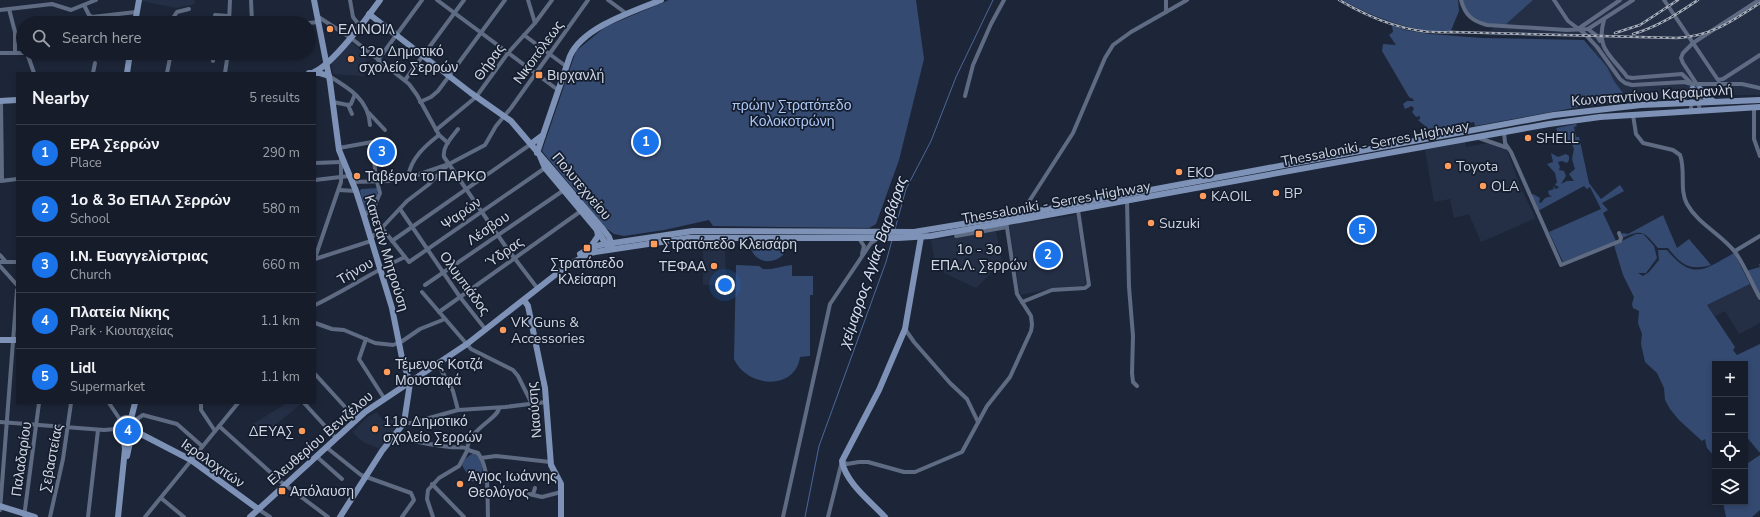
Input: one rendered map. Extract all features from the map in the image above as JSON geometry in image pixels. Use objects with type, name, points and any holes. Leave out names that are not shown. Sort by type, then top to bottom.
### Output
[{"type":"main road","points":[[136,16],[139,0]]},
{"type":"main road","name":"Καπετάν Μητρούση","points":[[314,0],[329,76],[341,159],[352,182],[364,216],[394,316],[404,363],[410,381]]},
{"type":"main road","points":[[313,72],[326,63],[351,38],[380,0]]},
{"type":"main road","points":[[538,154],[558,90],[572,52],[580,43],[603,25],[650,2],[661,0]]},
{"type":"main road","name":"Πολυτεχνείου","points":[[369,14],[476,97],[514,124],[531,144],[545,168],[610,246]]},
{"type":"main road","points":[[127,72],[129,60]]},
{"type":"main road","points":[[316,74],[329,76]]},
{"type":"main road","points":[[1677,103],[1687,96],[1692,86]]},
{"type":"main road","points":[[1699,86],[1704,97],[1714,101]]},
{"type":"main road","points":[[1,101],[16,100]]},
{"type":"main road","name":"Κωνσταντίνου Καραμανλή","points":[[1499,125],[1602,109],[1677,103],[1760,100]]},
{"type":"main road","name":"Κωνσταντίνου Καραμανλή","points":[[1504,132],[1572,120],[1691,110],[1757,107]]},
{"type":"main road","name":"Thessaloniki - Serres Highway","points":[[1006,222],[1021,214],[1499,125]]},
{"type":"main road","name":"Thessaloniki - Serres Highway","points":[[910,235],[921,237],[1078,210],[1504,132]]},
{"type":"main road","points":[[531,144],[543,135]]},
{"type":"main road","name":"Πολυτεχνείου","points":[[538,154],[546,160],[606,232],[610,246]]},
{"type":"main road","points":[[590,248],[598,236],[597,230]]},
{"type":"main road","name":"Thessaloniki - Serres Highway","points":[[610,246],[627,240],[698,231],[881,236]]},
{"type":"main road","name":"Thessaloniki - Serres Highway","points":[[610,246],[688,238],[858,238],[955,231]]},
{"type":"main road","points":[[606,232],[617,238],[627,240]]},
{"type":"main road","points":[[885,517],[848,478],[842,461],[879,390],[905,329],[921,237]]},
{"type":"main road","name":"Ελευθερίου Βενιζέλου","points":[[564,268],[571,260],[590,248],[610,246]]},
{"type":"main road","name":"Ελευθερίου Βενιζέλου","points":[[250,517],[356,419],[384,398],[467,344],[564,268],[589,253],[610,246]]},
{"type":"main road","name":"Ναούσης","points":[[524,300],[528,306],[545,387],[550,462],[552,469],[561,482],[561,517]]},
{"type":"main road","points":[[0,340],[15,340]]},
{"type":"main road","points":[[340,517],[395,433],[404,423],[410,392],[410,381]]},
{"type":"main road","points":[[133,420],[135,404]]},
{"type":"main road","points":[[125,419],[133,420],[138,426],[139,433],[136,438],[127,442],[118,437],[116,429],[121,421],[125,419]]},
{"type":"main road","name":"Ιερολοχιτών","points":[[139,433],[191,460],[258,509]]},
{"type":"main road","points":[[118,517],[127,442]]},
{"type":"main road","points":[[122,517],[128,450],[127,442]]},
{"type":"main road","points":[[0,506],[24,515],[35,517]]},
{"type":"street","points":[[0,10],[52,4],[71,10],[96,0]]},
{"type":"street","points":[[229,16],[230,0]]},
{"type":"street","points":[[350,0],[353,18],[360,26]]},
{"type":"street","points":[[378,60],[422,0]]},
{"type":"street","points":[[437,0],[558,90]]},
{"type":"street","points":[[405,80],[464,0]]},
{"type":"street","points":[[420,102],[435,95],[450,77],[505,0]]},
{"type":"street","points":[[534,0],[528,1],[535,23]]},
{"type":"street","name":"Θήρας","points":[[408,177],[411,166],[416,157],[438,132],[476,97],[508,53],[535,23],[552,0]]},
{"type":"street","name":"Νικοπόλεως","points":[[449,164],[484,146],[588,0]]},
{"type":"street","points":[[608,0],[627,14]]},
{"type":"street","points":[[965,96],[973,65],[991,24],[1004,0]]},
{"type":"street","points":[[1166,0],[1166,12]]},
{"type":"street","points":[[1021,214],[1077,125],[1109,50],[1118,41],[1187,0]]},
{"type":"street","points":[[1461,0],[1465,11],[1478,23],[1578,29],[1588,29],[1604,20],[1632,0]]},
{"type":"street","points":[[1554,0],[1568,21],[1597,47],[1620,79],[1625,83],[1684,82],[1692,86],[1742,84],[1760,88]]},
{"type":"street","points":[[1578,29],[1620,0]]},
{"type":"street","points":[[1664,0],[1720,80],[1760,55]]},
{"type":"street","points":[[1699,110],[1699,86],[1681,58],[1684,51],[1693,43],[1759,0]]},
{"type":"street","points":[[252,16],[253,1]]},
{"type":"street","points":[[84,5],[90,16]]},
{"type":"street","points":[[174,16],[177,12],[189,9]]},
{"type":"street","points":[[0,53],[15,53],[15,32],[9,10]]},
{"type":"street","points":[[101,16],[136,12]]},
{"type":"street","points":[[317,19],[351,38],[405,80],[413,89],[438,132],[448,143]]},
{"type":"street","points":[[1601,44],[1600,31],[1604,20]]},
{"type":"street","points":[[1588,29],[1597,36],[1601,44],[1628,77],[1682,74],[1692,86],[1691,110]]},
{"type":"street","points":[[524,35],[567,67]]},
{"type":"street","points":[[29,60],[34,72]]},
{"type":"street","points":[[167,72],[170,60]]},
{"type":"street","points":[[225,72],[227,60]]},
{"type":"street","points":[[94,72],[95,63]]},
{"type":"street","points":[[329,76],[355,94],[385,130]]},
{"type":"street","points":[[348,105],[351,104],[355,94]]},
{"type":"street","points":[[1,101],[1,180],[16,179]]},
{"type":"street","points":[[332,102],[348,105]]},
{"type":"street","points":[[348,105],[352,114]]},
{"type":"street","points":[[1757,107],[1754,121],[1754,139],[1760,156]]},
{"type":"street","points":[[370,113],[370,125]]},
{"type":"street","points":[[1633,115],[1636,134],[1643,143],[1673,150],[1680,155],[1683,188],[1687,204],[1697,217],[1735,251],[1760,298]]},
{"type":"street","points":[[1754,121],[1760,121]]},
{"type":"street","points":[[458,129],[443,152],[444,158],[538,289]]},
{"type":"street","points":[[1504,132],[1504,142],[1510,150],[1562,265],[1620,241],[1621,238],[1619,233]]},
{"type":"street","points":[[1471,138],[1486,140],[1510,150]]},
{"type":"street","points":[[339,148],[372,142],[377,182],[380,191],[378,200],[372,209],[364,216]]},
{"type":"street","points":[[392,241],[531,144]]},
{"type":"street","points":[[316,163],[341,159],[342,177],[339,190],[316,256]]},
{"type":"street","points":[[352,182],[377,182],[408,177],[449,164]]},
{"type":"street","points":[[316,259],[370,239],[412,197],[430,183],[449,164]]},
{"type":"street","name":"Ψαρών","points":[[405,257],[408,262],[427,250],[545,168]]},
{"type":"street","points":[[316,180],[349,176]]},
{"type":"street","points":[[339,190],[356,192]]},
{"type":"street","name":"Λέσβου","points":[[425,285],[564,190]]},
{"type":"street","points":[[1127,201],[1129,287],[1133,336],[1132,373],[1133,382],[1137,386]]},
{"type":"street","name":"Ολυμπιάδος","points":[[400,209],[460,297],[486,330]]},
{"type":"street","points":[[1022,302],[1050,290],[1085,288],[1089,285],[1078,210]]},
{"type":"street","name":"Ύδρας","points":[[439,312],[581,211]]},
{"type":"street","points":[[828,517],[842,461],[846,464],[868,462],[904,472],[915,472],[962,452],[987,406],[1010,377],[1032,330],[1031,316],[1017,294],[1006,222]]},
{"type":"street","points":[[382,228],[405,257]]},
{"type":"street","points":[[783,517],[830,304],[873,241],[881,236]]},
{"type":"street","points":[[1735,251],[1760,236]]},
{"type":"street","points":[[858,238],[864,247],[861,258]]},
{"type":"street","points":[[0,254],[6,262]]},
{"type":"street","name":"Τήνου","points":[[316,304],[405,257]]},
{"type":"street","points":[[0,262],[16,262]]},
{"type":"street","points":[[0,266],[16,284]]},
{"type":"street","points":[[422,292],[467,344],[473,349],[513,370],[518,376],[532,404]]},
{"type":"street","points":[[0,510],[16,315]]},
{"type":"street","points":[[316,323],[332,329],[344,330],[381,344],[393,345],[420,329],[445,319]]},
{"type":"street","points":[[905,329],[914,342],[950,383],[967,399],[978,422]]},
{"type":"street","points":[[366,339],[360,359],[384,398]]},
{"type":"street","points":[[438,364],[453,391],[458,410]]},
{"type":"street","points":[[316,375],[356,419]]},
{"type":"street","points":[[404,423],[411,423],[458,410],[499,408],[546,402]]},
{"type":"street","name":"Παλαδαρίου","points":[[24,515],[39,404]]},
{"type":"street","name":"Σεβαστείας","points":[[50,517],[68,428],[71,404]]},
{"type":"street","points":[[110,404],[121,421]]},
{"type":"street","points":[[201,404],[201,410],[215,431]]},
{"type":"street","points":[[145,517],[237,404]]},
{"type":"street","points":[[305,404],[336,438]]},
{"type":"street","points":[[433,517],[426,496],[432,484],[459,466],[468,449],[468,442],[472,436],[497,414],[499,408]]},
{"type":"street","points":[[133,420],[143,415],[175,423],[202,446]]},
{"type":"street","points":[[0,422],[98,430],[116,429]]},
{"type":"street","points":[[219,426],[284,485],[328,517]]},
{"type":"street","points":[[88,517],[98,430]]},
{"type":"street","points":[[395,433],[405,439],[468,449],[478,453],[481,458],[486,481],[488,517]]},
{"type":"street","points":[[326,447],[357,473],[411,492],[414,497],[411,505],[402,517]]},
{"type":"street","points":[[316,456],[342,479]]},
{"type":"street","points":[[481,458],[496,456],[550,462]]},
{"type":"street","points":[[432,484],[464,517]]},
{"type":"street","points":[[535,488],[531,494],[544,496],[561,492]]},
{"type":"street","points":[[161,498],[184,517]]},
{"type":"street","name":"Ιερολοχιτών","points":[[258,509],[270,517]]},
{"type":"shaded area","points":[[142,0],[194,0],[195,4],[176,8]]},
{"type":"shaded area","points":[[1527,0],[1760,0],[1760,95],[1712,95],[1708,89],[1685,89],[1680,96],[1624,102],[1586,38],[1485,35]]},
{"type":"shaded area","name":"12ο Δημοτικό σχολείο Σερρών","points":[[351,42],[367,55],[364,76],[334,74],[333,72],[331,63]]},
{"type":"shaded area","points":[[1465,142],[1466,147],[1489,143],[1507,150],[1520,186],[1535,217],[1534,219],[1481,242],[1469,214],[1454,218],[1450,199],[1434,202],[1425,150]]},
{"type":"shaded area","points":[[1076,215],[1086,285],[1020,295],[1009,225]]},
{"type":"shaded area","points":[[996,231],[1002,262],[976,288],[936,269],[931,240]]},
{"type":"shaded area","name":"ΤΕΦΑΑ","points":[[703,247],[725,248],[726,284],[703,285]]},
{"type":"shaded area","points":[[1750,284],[1760,302],[1760,323],[1739,334],[1725,311],[1715,316],[1707,305]]},
{"type":"shaded area","points":[[285,404],[301,404],[261,437],[251,425]]},
{"type":"shaded area","name":"11ο Δημοτικό σχολείο Σερρών","points":[[377,412],[383,421],[395,419],[399,424],[380,449],[363,442],[352,432],[368,417]]},
{"type":"green space","name":"πρώην Στρατόπεδο Κολοκοτρώνη","points":[[669,0],[916,0],[924,59],[899,160],[876,224],[869,228],[713,226],[709,220],[664,230],[624,236],[614,234],[606,228],[542,151],[576,51],[605,27]]},
{"type":"green space","points":[[1342,0],[1458,0],[1459,11],[1450,33],[1436,32],[1394,23],[1368,13]]},
{"type":"green space","points":[[1462,0],[1533,0],[1505,25],[1490,24],[1478,21],[1469,14]]},
{"type":"green space","points":[[1392,25],[1405,30],[1430,34],[1482,38],[1584,40],[1607,67],[1614,81],[1623,93],[1618,102],[1579,107],[1475,126],[1474,122],[1439,129],[1436,131],[1430,130],[1418,120],[1420,119],[1420,116],[1416,117],[1412,112],[1414,109],[1412,106],[1405,109],[1403,104],[1407,101],[1414,101],[1409,97],[1382,51],[1383,44],[1396,45],[1389,35],[1393,32]]},
{"type":"green space","points":[[1576,124],[1577,126],[1574,127],[1576,137],[1579,137],[1589,183],[1601,199],[1620,185],[1624,191],[1602,203],[1608,210],[1603,213],[1616,241],[1563,262],[1549,232],[1601,209],[1590,187],[1587,189],[1584,186],[1538,211],[1531,195],[1533,194],[1540,198],[1539,202],[1541,203],[1545,198],[1552,196],[1549,195],[1548,191],[1554,189],[1553,186],[1556,189],[1559,187],[1555,185],[1557,182],[1555,173],[1547,164],[1553,162],[1551,153],[1558,157],[1566,154],[1569,156],[1567,163],[1562,161],[1558,162],[1560,167],[1559,170],[1564,171],[1566,176],[1561,184],[1567,181],[1574,181],[1569,174],[1575,169],[1572,159],[1574,149],[1571,142],[1569,145],[1567,144],[1567,139],[1558,133],[1556,128]]},
{"type":"green space","points":[[378,188],[376,200],[366,213],[360,191],[361,189]]},
{"type":"green space","points":[[1663,215],[1677,248],[1689,239],[1711,265],[1704,267],[1692,267],[1686,265],[1677,259],[1668,248],[1658,248],[1646,235],[1642,233],[1634,233],[1622,238],[1621,235],[1623,233],[1628,234]]},
{"type":"green space","points":[[1636,234],[1643,234],[1654,246],[1657,258],[1646,273],[1638,273],[1643,276],[1649,272],[1659,260],[1658,250],[1667,250],[1684,266],[1699,270],[1715,264],[1734,253],[1750,284],[1707,305],[1735,347],[1733,350],[1737,355],[1760,344],[1760,453],[1748,439],[1748,361],[1712,361],[1712,454],[1707,448],[1705,439],[1702,441],[1679,420],[1670,409],[1665,400],[1664,388],[1657,373],[1645,362],[1641,344],[1642,334],[1638,323],[1639,311],[1633,308],[1632,304],[1634,297],[1623,275],[1614,245]]},
{"type":"green space","points":[[750,241],[787,241],[783,255],[778,259],[767,261],[762,260],[753,253]]},
{"type":"green space","points":[[736,265],[759,266],[763,269],[767,269],[792,265],[792,276],[813,276],[813,295],[810,295],[810,356],[800,357],[796,368],[789,376],[780,380],[770,382],[759,380],[740,368],[734,359]]},
{"type":"green space","points":[[1760,267],[1760,296],[1746,271]]},
{"type":"green space","points":[[128,423],[134,425],[136,431],[134,437],[128,439],[122,437],[120,431],[122,425]]},
{"type":"green space","points":[[473,453],[478,454],[482,466],[484,483],[471,481],[462,465],[465,459]]},
{"type":"green space","points":[[1760,455],[1760,510],[1752,517],[1726,517],[1724,505],[1748,505],[1748,463]]},
{"type":"waterway","name":"χείμαρρος Αγίας Βαρβάρας","points":[[895,229],[906,189],[931,141],[956,77],[993,0]]},
{"type":"waterway","name":"χείμαρρος Αγίας Βαρβάρας","points":[[805,517],[819,446],[886,262],[892,240]]},
{"type":"railway","points":[[1339,0],[1379,20],[1393,25],[1421,31],[1677,38],[1689,37],[1711,31],[1731,21],[1760,3]]},
{"type":"railway","points":[[1615,33],[1640,25],[1678,0]]},
{"type":"railway","points":[[1633,34],[1659,24],[1698,0]]},
{"type":"place","name":"ΕΛΙΝΟΙΛ","points":[[330,29]]},
{"type":"place","name":"12ο Δημοτικό σχολείο Σερρών","points":[[351,59]]},
{"type":"place","name":"Βιρχανλή","points":[[539,75]]},
{"type":"place","name":"SHELL","points":[[1528,138]]},
{"type":"place","name":"ΕΡΑ Σερρών","points":[[646,142]]},
{"type":"place","name":"Ι.Ν. Ευαγγελίστριας","points":[[382,152]]},
{"type":"place","name":"Toyota","points":[[1448,166]]},
{"type":"place","name":"EKO","points":[[1179,172]]},
{"type":"place","name":"Ταβέρνα το ΠΑΡΚΟ","points":[[357,176]]},
{"type":"place","name":"OLA","points":[[1483,186]]},
{"type":"place","name":"BP","points":[[1276,193]]},
{"type":"place","name":"KAOIL","points":[[1203,196]]},
{"type":"place","name":"Suzuki","points":[[1151,223]]},
{"type":"place","name":"Lidl","points":[[1362,230]]},
{"type":"place","name":"1ο - 3ο ΕΠΑ.Λ. Σερρών","points":[[979,234]]},
{"type":"place","name":"Στρατόπεδο Κλεισάρη","points":[[654,244]]},
{"type":"place","name":"Στρατόπεδο Κλείσαρη","points":[[587,248]]},
{"type":"place","name":"1ο & 3ο ΕΠΑΛ Σερρών","points":[[1048,255]]},
{"type":"place","name":"ΤΕΦΑΑ","points":[[714,266]]},
{"type":"place","name":"VK Guns & Accessories","points":[[503,330]]},
{"type":"place","name":"Τέμενος Κοτζά Μουσταφά","points":[[387,372]]},
{"type":"place","name":"11ο Δημοτικό σχολείο Σερρών","points":[[375,429]]},
{"type":"place","name":"Πλατεία Νίκης","points":[[128,431]]},
{"type":"place","name":"ΔΕΥΑΣ","points":[[302,431]]},
{"type":"place","name":"Άγιος Ιωάννης Θεολόγος","points":[[460,484]]},
{"type":"place","name":"Απόλαυση","points":[[282,491]]}]
